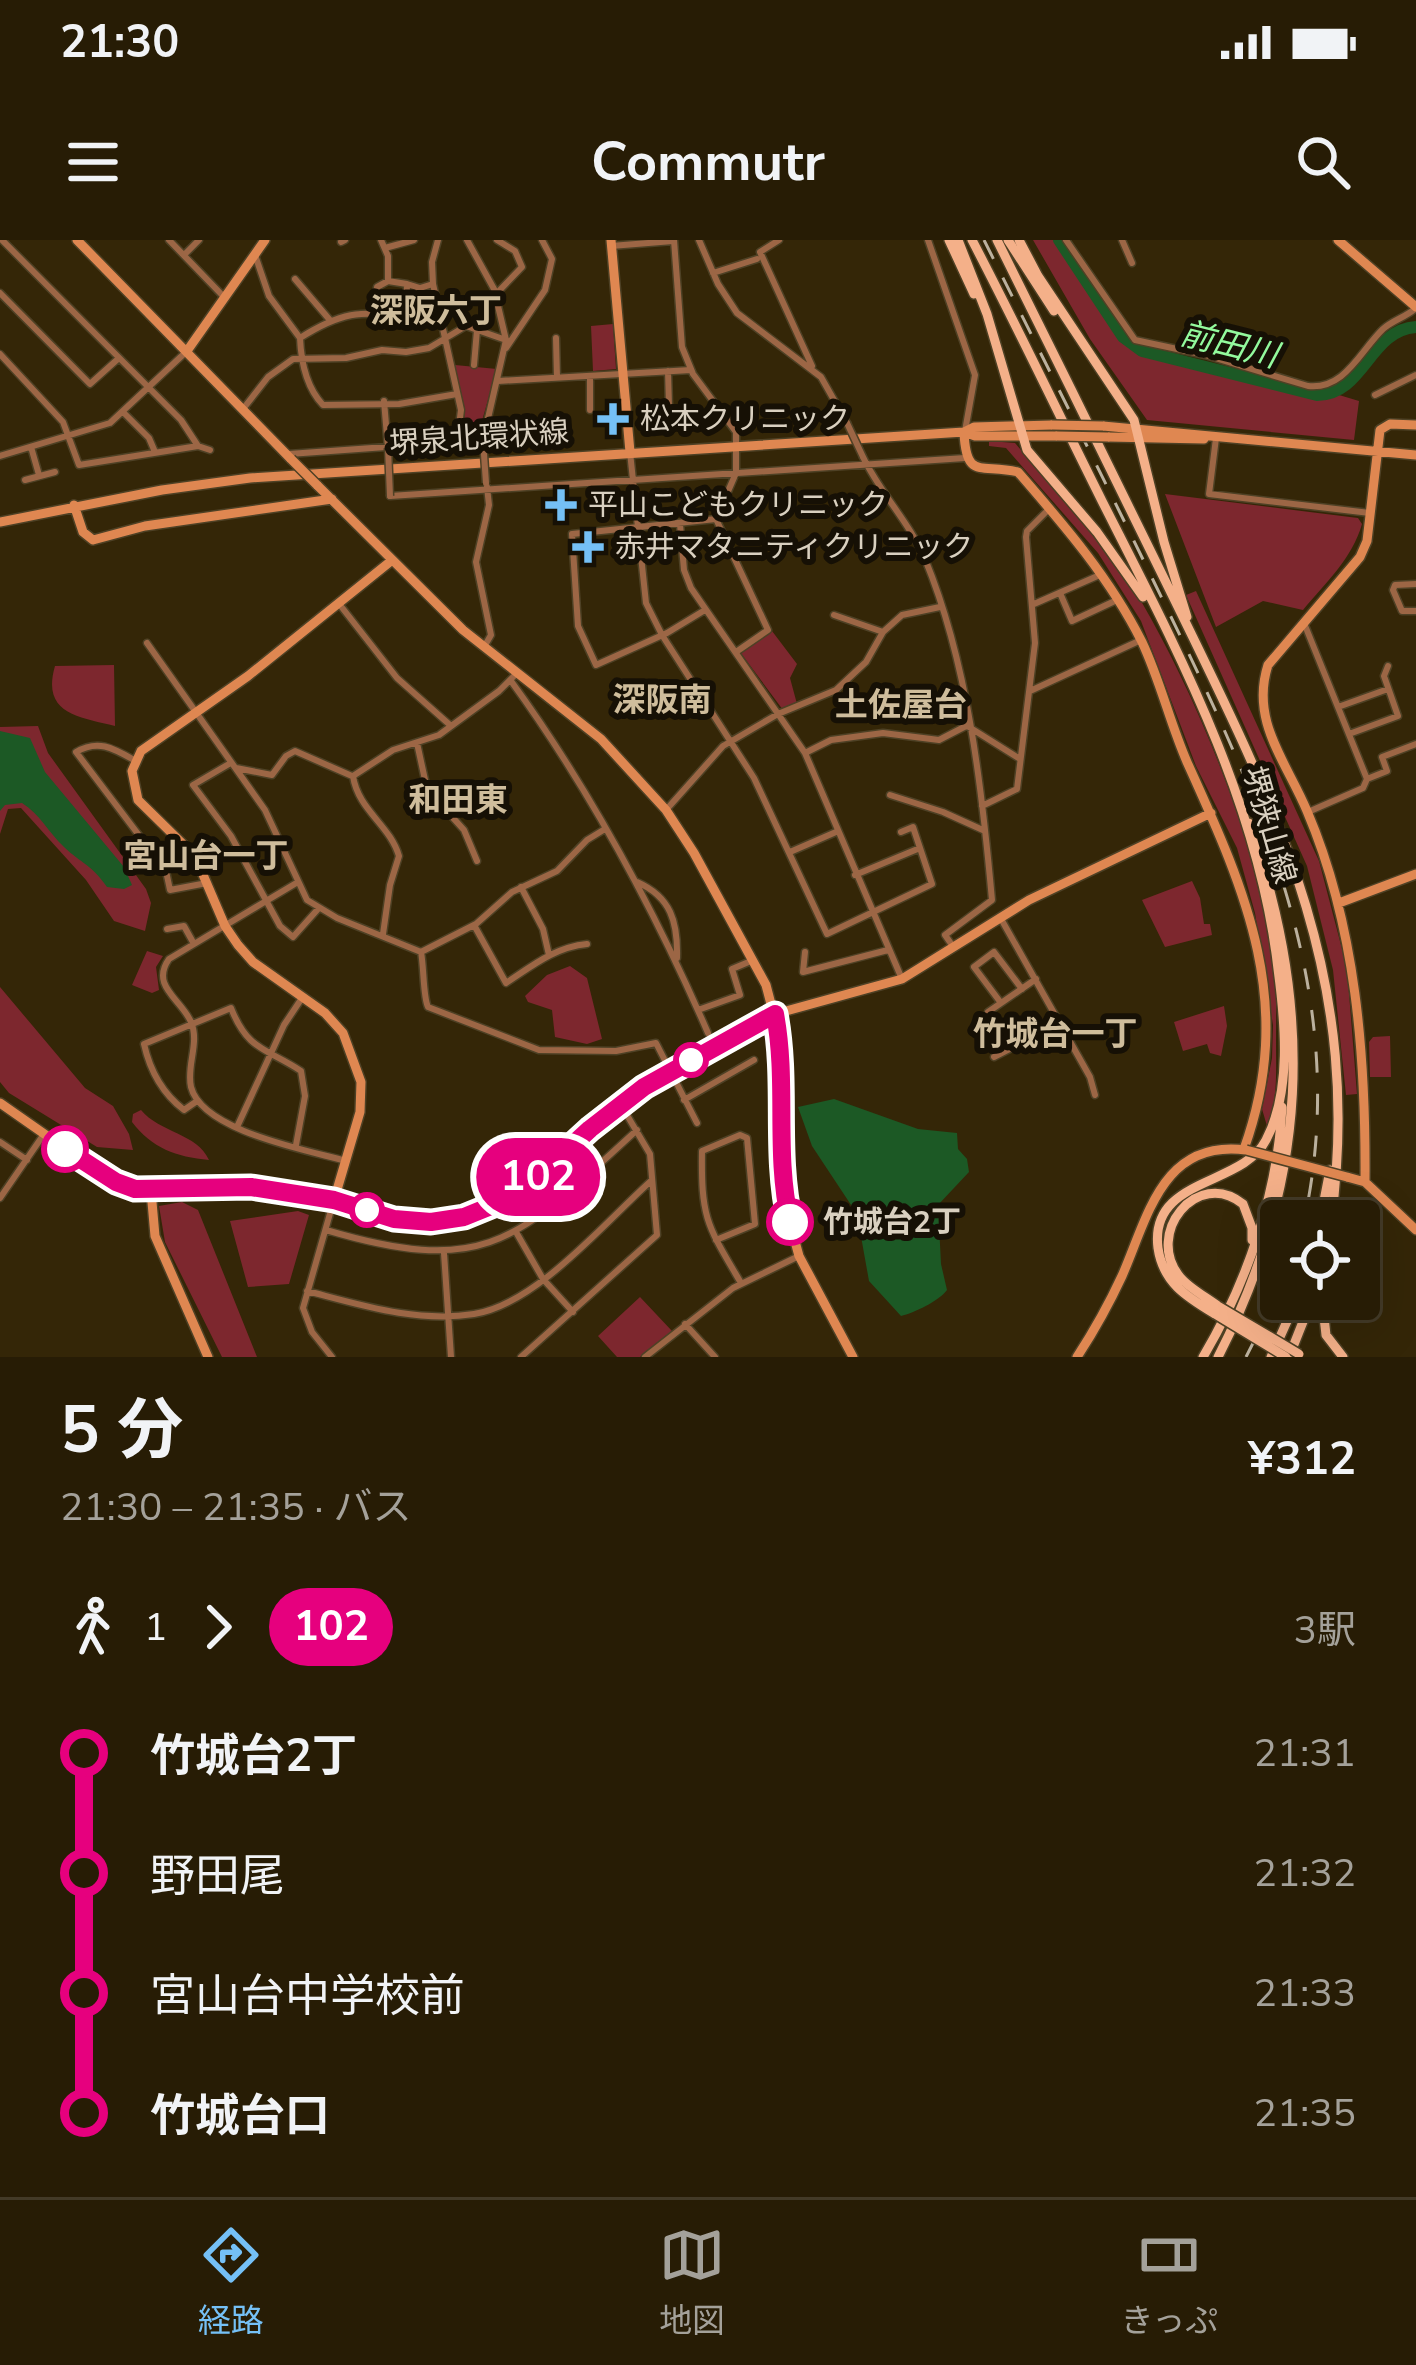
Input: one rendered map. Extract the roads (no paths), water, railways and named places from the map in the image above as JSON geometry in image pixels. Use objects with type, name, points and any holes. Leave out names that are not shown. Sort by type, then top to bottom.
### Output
[{"type":"main road","points":[[949,240],[986,314]]},
{"type":"main road","points":[[958,240],[1035,463],[1123,567],[1184,669]]},
{"type":"main road","name":"堺狭山線","points":[[972,240],[1224,756],[1273,932],[1282,1084],[1268,1136],[1247,1162],[1182,1193],[1165,1214],[1159,1254],[1171,1282],[1295,1356]]},
{"type":"main road","name":"堺狭山線","points":[[998,240],[1251,753],[1295,867],[1325,980],[1336,1081]]},
{"type":"main road","points":[[1008,240],[1031,280],[1117,389],[1139,433],[1189,628]]},
{"type":"main road","points":[[1019,240],[1095,363]]},
{"type":"main road","points":[[1218,1357],[1253,1282],[1274,1218],[1289,1145],[1295,1083],[1290,987],[1276,910],[1224,756]]},
{"type":"main road","points":[[1324,1200],[1333,1149],[1336,1081]]},
{"type":"main road","points":[[1333,1200],[1338,1155],[1336,1081]]},
{"type":"main road","points":[[1200,1357],[1245,1269],[1273,1175],[1282,1084]]},
{"type":"main road","name":"堺狭山線","points":[[1216,1310],[1179,1276],[1172,1262],[1169,1231],[1188,1202],[1200,1194],[1221,1192],[1243,1204],[1252,1228],[1245,1269]]},
{"type":"main road","points":[[1271,1357],[1288,1320]]},
{"type":"main road","points":[[1295,1356],[1306,1320]]},
{"type":"main road","points":[[1324,1320],[1326,1335],[1343,1357]]},
{"type":"street","points":[[2,240],[181,421],[198,446]]},
{"type":"street","points":[[76,240],[391,561],[514,677],[601,739],[666,810],[754,960],[775,1014],[780,1053],[780,1173],[800,1256],[853,1357]]},
{"type":"street","points":[[169,240],[225,298]]},
{"type":"street","points":[[184,255],[199,240]]},
{"type":"street","points":[[388,281],[383,244],[414,240]]},
{"type":"street","points":[[438,240],[433,284],[461,410],[458,441]]},
{"type":"street","points":[[467,240],[496,294],[506,340],[483,440],[489,506],[476,562],[491,635],[484,646]]},
{"type":"street","points":[[496,294],[522,267],[515,251],[497,240]]},
{"type":"street","points":[[504,351],[545,290],[551,254],[542,240]]},
{"type":"street","points":[[736,652],[768,630],[716,519],[736,473],[736,432],[691,370],[682,346],[674,240],[611,243],[646,603],[754,778],[827,934],[932,884],[913,827],[902,832]]},
{"type":"street","points":[[699,240],[713,273],[744,320],[813,369]]},
{"type":"street","points":[[778,240],[760,252],[813,369],[920,548],[959,672],[992,900],[945,935],[954,948]]},
{"type":"street","points":[[928,240],[975,375],[964,432],[965,458]]},
{"type":"street","points":[[1066,240],[1135,340],[1318,387],[1338,380],[1384,328],[1416,307],[1338,240]]},
{"type":"street","points":[[1121,240],[1132,263]]},
{"type":"street","points":[[0,456],[110,423],[124,413],[188,351],[258,246]]},
{"type":"street","points":[[258,246],[269,296],[300,338],[313,394],[323,405],[399,404],[457,394]]},
{"type":"street","points":[[713,273],[757,259]]},
{"type":"street","points":[[296,279],[328,319]]},
{"type":"street","points":[[374,312],[377,286],[388,281],[419,288],[433,284]]},
{"type":"street","points":[[300,338],[328,319],[358,311],[406,315],[407,284]]},
{"type":"street","points":[[0,293],[90,384],[119,358]]},
{"type":"street","points":[[243,409],[278,367],[301,357],[346,358],[428,348],[466,326],[506,340]]},
{"type":"street","points":[[474,365],[477,330]]},
{"type":"street","points":[[556,338],[557,378]]},
{"type":"street","points":[[0,354],[64,422],[79,465],[198,446],[210,450]]},
{"type":"street","points":[[498,381],[691,370]]},
{"type":"street","points":[[668,371],[669,406]]},
{"type":"street","points":[[1375,395],[1416,375]]},
{"type":"street","points":[[590,376],[590,410]]},
{"type":"street","points":[[384,401],[390,496],[865,461],[965,458],[978,469],[1018,472],[1102,574],[1141,640],[1232,861],[1249,914],[1267,1017],[1263,1086],[1245,1149]]},
{"type":"street","points":[[124,413],[148,438],[154,452]]},
{"type":"street","points":[[1365,1182],[1354,979],[1339,903],[1307,812],[1268,732],[1261,687],[1268,665],[1360,557],[1367,541],[1377,436],[1384,426],[1416,425]]},
{"type":"street","name":"堺泉北環状線","points":[[0,522],[250,478],[964,432],[975,436],[1020,430],[1139,433],[1416,455]]},
{"type":"street","points":[[1216,438],[1209,494],[1370,513]]},
{"type":"street","points":[[288,457],[483,440]]},
{"type":"street","points":[[32,447],[39,476]]},
{"type":"street","points":[[25,479],[55,472]]},
{"type":"street","points":[[74,506],[83,532],[93,540],[145,526],[332,499]]},
{"type":"street","points":[[982,806],[1017,789],[1036,644],[1027,531],[1049,509]]},
{"type":"street","points":[[705,610],[596,665],[578,626],[572,535],[716,519]]},
{"type":"street","points":[[680,524],[684,570],[705,610],[805,753],[902,979]]},
{"type":"street","points":[[332,1357],[306,1320],[307,1292],[360,1112],[357,1062],[334,1023],[253,962],[225,926],[195,856],[139,800],[132,784],[134,760],[391,561]]},
{"type":"street","points":[[1034,604],[1102,574]]},
{"type":"street","points":[[1416,584],[1395,585],[1393,590],[1402,611],[1416,611]]},
{"type":"street","points":[[1060,593],[1072,621],[1118,600]]},
{"type":"street","points":[[340,605],[398,677],[450,725]]},
{"type":"street","points":[[666,810],[707,760],[731,740],[836,690],[877,648],[883,632],[908,612],[940,607]]},
{"type":"street","points":[[834,615],[883,632]]},
{"type":"street","points":[[1304,623],[1367,778],[1363,788],[1307,812]]},
{"type":"street","points":[[1027,692],[1141,640]]},
{"type":"street","points":[[147,644],[265,810],[307,900],[318,909],[421,952]]},
{"type":"street","points":[[1348,734],[1398,716],[1384,676],[1388,666]]},
{"type":"street","points":[[353,776],[394,750],[450,725],[514,677]]},
{"type":"street","points":[[514,677],[636,882],[708,1033]]},
{"type":"street","points":[[1338,707],[1388,689]]},
{"type":"street","points":[[805,753],[831,740],[883,733],[939,740],[969,726]]},
{"type":"street","points":[[969,726],[1020,759]]},
{"type":"street","points":[[417,743],[427,789],[464,830],[477,861]]},
{"type":"street","points":[[1367,778],[1387,771],[1382,757],[1416,744]]},
{"type":"street","points":[[134,760],[110,746],[89,745],[76,752],[166,871],[170,890],[207,883]]},
{"type":"street","points":[[318,909],[293,937],[280,926],[231,836],[193,785],[232,766],[272,775],[295,751],[353,776]]},
{"type":"street","points":[[353,776],[359,798],[392,839],[398,856],[383,934]]},
{"type":"street","points":[[890,795],[985,831]]},
{"type":"street","points":[[0,1103],[116,1182],[151,1191],[251,1187],[334,1200],[412,1221],[448,1221],[518,1195],[620,1103],[775,1014],[902,979],[1000,917],[1211,813]]},
{"type":"street","points":[[421,952],[474,925],[521,887],[557,872],[587,840],[606,828]]},
{"type":"street","points":[[790,853],[837,831]]},
{"type":"street","points":[[855,874],[920,848]]},
{"type":"street","points":[[1339,903],[1416,874]]},
{"type":"street","points":[[298,882],[169,959],[160,973],[191,1023],[190,1084],[207,1112],[237,1127],[346,1161]]},
{"type":"street","points":[[636,882],[671,908],[677,962]]},
{"type":"street","points":[[521,887],[543,929],[550,955]]},
{"type":"street","points":[[1000,917],[1094,1084],[1095,1095]]},
{"type":"street","points":[[474,925],[506,983],[568,946],[586,944]]},
{"type":"street","points":[[167,929],[184,926],[194,944]]},
{"type":"street","points":[[805,952],[803,972],[888,950]]},
{"type":"street","points":[[421,952],[427,982],[423,998],[428,1007],[539,1050],[616,1051],[656,1043],[697,1124]]},
{"type":"street","points":[[1001,1003],[974,967],[994,952],[1022,989]]},
{"type":"street","points":[[698,1010],[740,995],[732,969],[754,960]]},
{"type":"street","points":[[988,1012],[1036,979]]},
{"type":"street","points":[[237,1127],[302,998]]},
{"type":"street","points":[[197,1101],[184,1110],[173,1101],[148,1066],[144,1044],[231,1008],[246,1040],[301,1071],[305,1083],[296,1147]]},
{"type":"street","points":[[994,1057],[1060,1023]]},
{"type":"street","points":[[684,1100],[754,1060]]},
{"type":"street","points":[[521,1357],[657,1235],[650,1154],[620,1103]]},
{"type":"street","points":[[326,1230],[399,1250],[444,1252],[475,1247],[516,1232],[542,1216],[637,1130]]},
{"type":"street","points":[[0,1198],[44,1134]]},
{"type":"street","points":[[716,1240],[755,1224],[747,1138],[740,1135],[702,1150],[702,1210],[716,1240],[741,1282]]},
{"type":"street","points":[[0,1142],[27,1160]]},
{"type":"street","points":[[1077,1357],[1109,1304],[1163,1183],[1186,1161],[1221,1148],[1245,1149],[1365,1182],[1416,1230]]},
{"type":"street","points":[[307,1292],[390,1312],[448,1315],[492,1308],[543,1279],[652,1180]]},
{"type":"street","points":[[151,1191],[154,1236],[208,1357]]},
{"type":"street","points":[[516,1232],[543,1279],[574,1313]]},
{"type":"street","points":[[444,1252],[452,1357]]},
{"type":"street","points":[[645,1357],[741,1282],[800,1256]]},
{"type":"street","points":[[686,1324],[715,1357]]},
{"type":"waterway","name":"前田川","points":[[1059,240],[1123,337],[1142,351],[1317,395],[1346,385],[1387,339],[1416,327]]},
{"type":"railway","points":[[984,240],[1191,658],[1258,812],[1285,891],[1305,970],[1316,1052],[1316,1135],[1307,1200]]},
{"type":"railway","points":[[1246,1357],[1265,1320]]},
{"type":"place","name":"松本クリニック","points":[[613,419]]},
{"type":"place","name":"平山こどもクリニック","points":[[561,505]]},
{"type":"place","name":"赤井マタニティクリニック","points":[[588,547]]},
{"type":"place","name":"竹城台2丁","points":[[790,1222]]},
{"type":"district","name":"深阪六丁","points":[[436,311]]},
{"type":"district","name":"深阪南","points":[[662,700]]},
{"type":"district","name":"土佐屋台","points":[[901,705]]},
{"type":"district","name":"和田東","points":[[458,800]]},
{"type":"district","name":"宮山台一丁","points":[[206,856]]},
{"type":"district","name":"竹城台一丁","points":[[1055,1034]]}]
